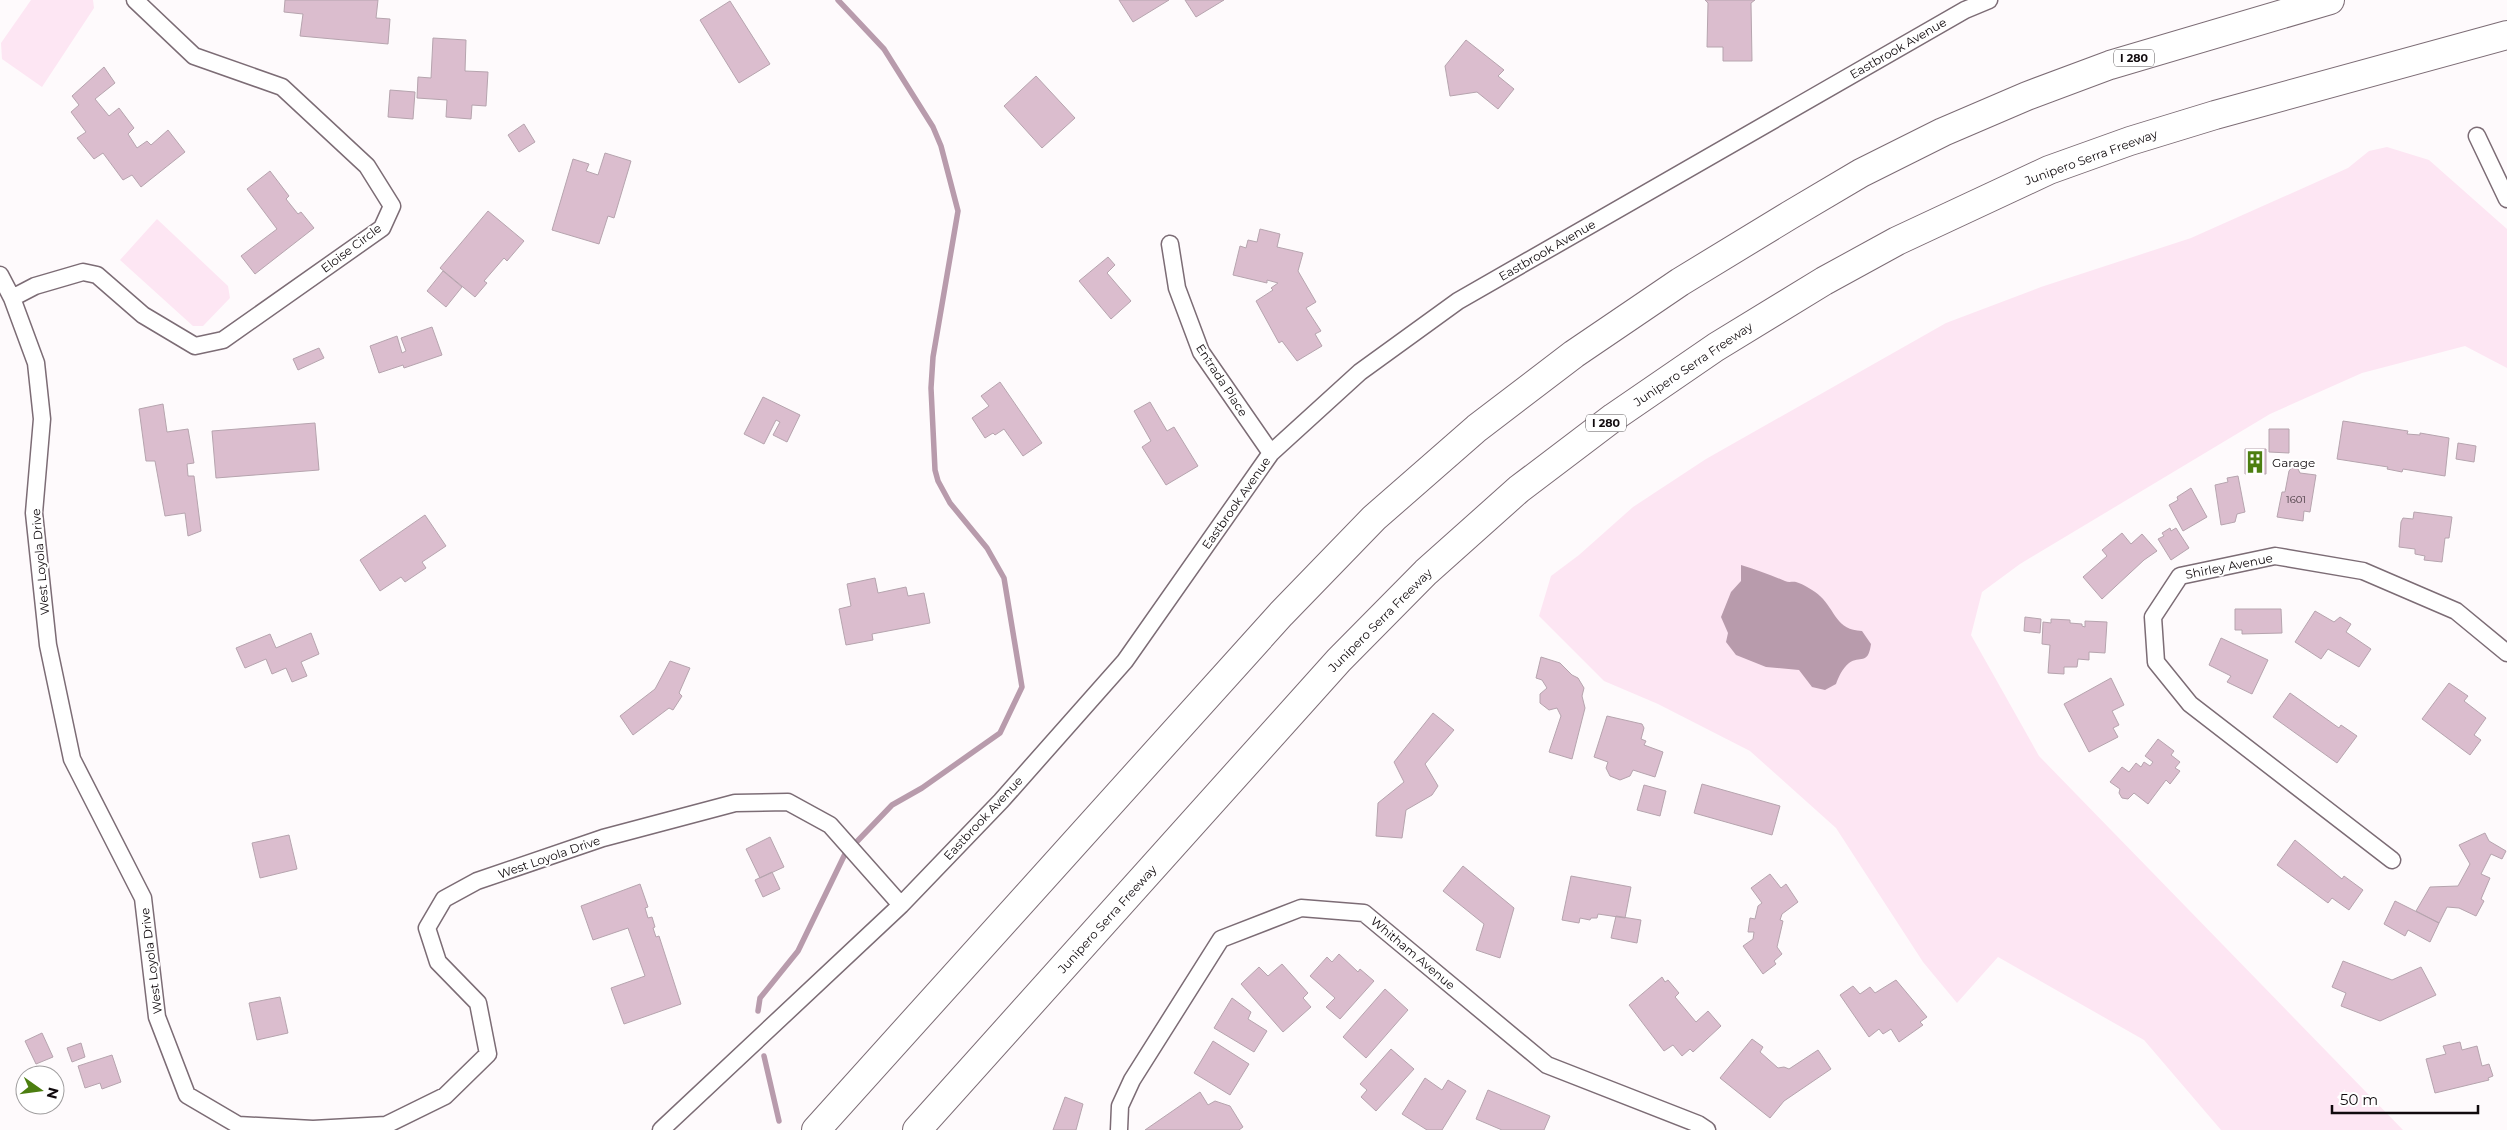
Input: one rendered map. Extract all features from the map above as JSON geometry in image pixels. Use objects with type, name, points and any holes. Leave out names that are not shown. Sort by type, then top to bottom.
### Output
[{"type":"highway","name":"I 280","points":[[816,1130],[1281,614],[1374,518],[1477,428],[1574,354],[1680,282],[1790,215],[1861,174],[1943,132],[2027,96],[2110,65],[2330,0]]},
{"type":"highway","name":"Junipero Serra Freeway","points":[[917,1130],[1339,660],[1426,572],[1512,496],[1614,417],[1716,347],[1824,281],[1923,228],[2048,170],[2130,141],[2215,115],[2507,35]]},
{"type":"street","name":"Eloise Circle","points":[[12,298],[35,286],[84,272],[97,275],[143,315],[195,346],[223,340],[382,228],[392,206],[367,166],[282,87],[194,56],[135,0]]},
{"type":"street","name":"Eastbrook Avenue","points":[[661,1130],[901,905],[1001,801],[1125,660],[1270,453],[1360,372],[1458,301],[1965,10],[1989,0]]},
{"type":"street","points":[[2477,136],[2507,199]]},
{"type":"street","name":"Entrada Place","points":[[1170,244],[1177,288],[1201,352],[1270,453]]},
{"type":"street","name":"West Loyola Drive","points":[[0,275],[12,298],[36,363],[42,419],[34,513],[48,645],[72,759],[144,898],[157,1017],[187,1095],[238,1125],[313,1129],[386,1125],[445,1096],[488,1054],[478,1003],[438,962],[427,928],[444,898],[476,882],[603,838],[735,803],[788,802],[830,825],[901,905]]},
{"type":"street","name":"Shirley Avenue","points":[[2392,860],[2190,704],[2156,662],[2154,617],[2180,576],[2275,556],[2363,571],[2456,611],[2507,653]]},
{"type":"street","name":"Whitham Avenue","points":[[1119,1130],[1120,1106],[1132,1080],[1221,939],[1301,908],[1364,913],[1548,1065],[1698,1124],[1707,1130]]},
{"type":"shaded area","points":[[31,0],[93,0],[94,8],[42,87],[2,59],[1,43]]},
{"type":"shaded area","points":[[2387,147],[2429,160],[2507,229],[2507,368],[2465,346],[2362,373],[2270,414],[2020,564],[1982,592],[1971,635],[2039,756],[2403,1130],[2221,1130],[2144,1040],[1998,957],[1957,1003],[1923,962],[1836,828],[1750,751],[1658,704],[1604,681],[1539,616],[1551,576],[1579,555],[1633,507],[1706,459],[1946,323],[2041,287],[2191,238],[2348,168],[2369,151]]},
{"type":"shaded area","points":[[157,219],[228,286],[230,298],[203,326],[193,326],[120,260]]},
{"type":"shaded area","points":[[1741,565],[1786,582],[1799,583],[1815,592],[1837,619],[1853,630],[1862,631],[1871,644],[1866,658],[1849,663],[1844,668],[1836,684],[1825,690],[1812,687],[1799,670],[1766,667],[1736,655],[1726,642],[1728,633],[1721,617],[1731,592],[1741,581]]},
{"type":"building","points":[[285,0],[378,0],[376,18],[390,19],[388,44],[300,36],[303,14],[284,12]]},
{"type":"building","points":[[1119,0],[1169,0],[1133,22]]},
{"type":"building","points":[[1185,0],[1224,0],[1196,17]]},
{"type":"building","points":[[1705,0],[1755,0],[1751,3],[1752,61],[1723,61],[1723,47],[1707,47],[1708,3]]},
{"type":"building","points":[[730,1],[770,64],[739,83],[700,20]]},
{"type":"building","points":[[433,38],[466,40],[465,71],[488,72],[486,106],[472,105],[471,119],[446,117],[447,100],[417,98],[418,77],[431,78]]},
{"type":"building","points":[[1466,40],[1504,70],[1498,76],[1514,89],[1498,109],[1477,92],[1450,96],[1445,66]]},
{"type":"building","points":[[104,67],[115,83],[95,99],[109,116],[119,108],[134,128],[128,134],[137,148],[147,141],[151,145],[168,130],[185,152],[141,187],[132,175],[123,180],[103,153],[94,159],[77,138],[86,132],[71,112],[79,105],[72,96]]},
{"type":"building","points":[[1036,76],[1075,118],[1042,148],[1004,106]]},
{"type":"building","points":[[390,90],[415,92],[413,119],[388,117]]},
{"type":"building","points":[[524,124],[535,142],[519,152],[508,135]]},
{"type":"building","points":[[605,153],[631,161],[614,218],[608,216],[599,244],[552,230],[573,159],[589,164],[586,171],[598,175]]},
{"type":"building","points":[[270,171],[289,196],[286,199],[298,214],[301,212],[314,228],[255,274],[241,256],[277,229],[247,189]]},
{"type":"building","points":[[488,211],[524,241],[507,261],[504,258],[484,281],[487,283],[475,297],[440,268]]},
{"type":"building","points":[[1260,229],[1280,234],[1277,247],[1303,253],[1298,271],[1316,302],[1306,308],[1321,331],[1315,334],[1322,346],[1297,361],[1282,341],[1279,343],[1256,301],[1273,290],[1271,288],[1278,283],[1267,280],[1267,283],[1233,275],[1240,246],[1246,248],[1248,240],[1257,242]]},
{"type":"building","points":[[1108,257],[1115,265],[1107,273],[1131,301],[1111,319],[1079,281]]},
{"type":"building","points":[[443,271],[462,287],[446,307],[427,291]]},
{"type":"building","points":[[432,327],[442,355],[404,368],[403,365],[379,373],[370,346],[397,336],[402,353],[406,351],[401,338]]},
{"type":"building","points":[[319,348],[324,358],[298,370],[293,359]]},
{"type":"building","points":[[1000,382],[1042,443],[1023,456],[1004,429],[995,435],[993,433],[985,438],[972,418],[989,406],[981,396]]},
{"type":"building","points":[[763,397],[800,415],[787,442],[773,435],[780,422],[776,420],[764,444],[744,434]]},
{"type":"building","points":[[1150,402],[1167,431],[1174,427],[1198,466],[1166,485],[1142,447],[1151,441],[1134,411]]},
{"type":"building","points":[[163,404],[167,432],[188,429],[194,463],[187,464],[188,476],[194,476],[201,531],[188,536],[185,513],[165,516],[155,461],[146,461],[139,409]]},
{"type":"building","points":[[2343,421],[2408,431],[2407,434],[2420,435],[2420,433],[2449,438],[2445,476],[2403,469],[2402,472],[2387,469],[2388,467],[2337,459]]},
{"type":"building","points":[[315,423],[319,470],[216,478],[212,431]]},
{"type":"building","points":[[2269,429],[2289,429],[2289,453],[2269,452]]},
{"type":"building","points":[[2458,443],[2476,446],[2474,462],[2456,459]]},
{"type":"building","name":"Garage","points":[[2245,449],[2266,449],[2266,474],[2245,474]]},
{"type":"building","points":[[2293,466],[2297,467],[2300,473],[2316,475],[2310,512],[2304,511],[2303,521],[2277,517],[2282,492],[2285,492],[2289,471]]},
{"type":"building","points":[[2238,476],[2245,512],[2237,514],[2235,522],[2221,525],[2215,485],[2228,482],[2227,478]]},
{"type":"building","points":[[2191,488],[2207,517],[2183,531],[2169,505],[2178,500],[2177,497]]},
{"type":"building","points":[[2414,512],[2452,517],[2449,538],[2445,538],[2442,562],[2424,560],[2425,556],[2415,554],[2415,549],[2399,547],[2401,522],[2403,518],[2413,519]]},
{"type":"building","points":[[425,515],[446,546],[422,562],[426,568],[405,582],[401,577],[380,591],[360,560]]},
{"type":"building","points":[[2170,528],[2171,531],[2176,528],[2189,548],[2171,560],[2158,539],[2164,536],[2162,533]]},
{"type":"building","points":[[2122,533],[2131,544],[2142,534],[2157,551],[2144,560],[2102,599],[2083,577],[2107,556],[2102,550]]},
{"type":"building","points":[[875,578],[878,593],[906,587],[908,596],[924,593],[930,623],[872,634],[873,640],[846,645],[839,609],[851,606],[847,584]]},
{"type":"building","points":[[2235,609],[2281,609],[2282,633],[2242,634],[2242,630],[2235,630]]},
{"type":"building","points":[[2315,611],[2334,622],[2340,617],[2351,624],[2346,632],[2371,649],[2359,667],[2328,649],[2321,659],[2295,642]]},
{"type":"building","points":[[2025,617],[2041,619],[2040,633],[2024,631]]},
{"type":"building","points":[[2051,619],[2070,620],[2070,623],[2082,624],[2085,627],[2085,621],[2107,622],[2105,653],[2089,652],[2089,660],[2078,659],[2077,667],[2064,667],[2064,674],[2048,673],[2050,645],[2042,644],[2043,622],[2051,623]]},
{"type":"building","points":[[311,633],[319,654],[301,662],[307,676],[292,682],[286,668],[272,674],[266,659],[245,668],[236,648],[270,634],[276,648]]},
{"type":"building","points":[[2221,638],[2268,660],[2252,694],[2227,682],[2231,676],[2209,665]]},
{"type":"building","points":[[1541,657],[1560,663],[1572,675],[1578,678],[1584,688],[1582,696],[1585,708],[1572,759],[1549,752],[1561,716],[1557,708],[1549,710],[1540,703],[1540,694],[1547,688],[1542,680],[1536,678]]},
{"type":"building","points":[[670,661],[690,668],[679,693],[682,696],[673,710],[669,708],[633,735],[620,716],[655,689]]},
{"type":"building","points":[[2111,678],[2124,705],[2112,711],[2119,725],[2113,728],[2118,737],[2089,752],[2064,704]]},
{"type":"building","points":[[2449,683],[2468,696],[2464,701],[2486,718],[2474,735],[2481,740],[2470,755],[2422,719]]},
{"type":"building","points":[[2290,693],[2339,728],[2341,725],[2357,736],[2337,763],[2273,717]]},
{"type":"building","points":[[1433,713],[1454,730],[1425,764],[1438,786],[1432,795],[1406,810],[1402,838],[1376,836],[1378,803],[1404,782],[1394,762]]},
{"type":"building","points":[[1607,716],[1642,724],[1644,728],[1641,739],[1646,741],[1644,745],[1663,752],[1655,777],[1633,770],[1630,776],[1620,780],[1610,776],[1606,768],[1608,762],[1594,757]]},
{"type":"building","points":[[2158,739],[2174,751],[2171,755],[2180,762],[2175,768],[2180,771],[2170,784],[2166,780],[2148,804],[2134,793],[2128,799],[2122,798],[2119,793],[2120,789],[2110,782],[2122,767],[2129,772],[2136,763],[2141,767],[2144,762],[2150,766],[2153,762],[2145,756]]},
{"type":"building","points":[[1702,784],[1780,806],[1772,835],[1694,813]]},
{"type":"building","points":[[1644,785],[1666,791],[1660,816],[1637,810]]},
{"type":"building","points":[[2485,833],[2489,841],[2506,851],[2502,859],[2491,854],[2481,874],[2490,878],[2481,899],[2484,901],[2476,916],[2459,908],[2447,907],[2439,923],[2416,911],[2430,887],[2458,886],[2470,864],[2459,845]]},
{"type":"building","points":[[289,835],[297,869],[260,878],[252,843]]},
{"type":"building","points":[[770,837],[784,867],[760,878],[746,849]]},
{"type":"building","points":[[2295,840],[2342,879],[2344,876],[2363,890],[2349,910],[2332,898],[2328,903],[2277,865]]},
{"type":"building","points":[[1463,866],[1514,908],[1500,958],[1476,950],[1484,924],[1443,891]]},
{"type":"building","points":[[772,872],[780,889],[763,897],[755,880]]},
{"type":"building","points":[[1770,874],[1781,888],[1786,884],[1798,902],[1782,914],[1780,920],[1783,921],[1777,947],[1782,954],[1774,961],[1776,964],[1763,974],[1743,946],[1753,939],[1754,932],[1748,932],[1750,918],[1755,919],[1758,906],[1762,903],[1751,888]]},
{"type":"building","points":[[1571,876],[1631,887],[1625,918],[1598,914],[1597,918],[1591,918],[1590,920],[1580,918],[1579,923],[1562,920]]},
{"type":"building","points":[[640,884],[648,907],[645,908],[648,918],[652,917],[656,937],[659,936],[681,1004],[624,1024],[611,988],[645,976],[628,928],[593,940],[581,906]]},
{"type":"building","points":[[2395,901],[2439,923],[2430,942],[2408,930],[2405,936],[2384,924]]},
{"type":"building","points":[[1616,916],[1641,920],[1637,943],[1611,938]]},
{"type":"building","points":[[1339,954],[1358,972],[1360,969],[1374,981],[1340,1019],[1326,1007],[1335,998],[1310,976],[1327,957],[1332,962]]},
{"type":"building","points":[[2343,961],[2392,980],[2421,967],[2436,995],[2380,1021],[2341,1006],[2346,993],[2332,987]]},
{"type":"building","points":[[1282,964],[1308,993],[1303,998],[1311,1007],[1283,1032],[1241,984],[1259,967],[1268,976]]},
{"type":"building","points":[[1662,977],[1665,982],[1668,980],[1679,993],[1675,997],[1696,1022],[1708,1011],[1721,1026],[1693,1052],[1690,1049],[1682,1056],[1673,1045],[1664,1051],[1629,1005]]},
{"type":"building","points":[[1896,980],[1927,1017],[1920,1022],[1923,1025],[1899,1042],[1891,1029],[1883,1034],[1879,1029],[1869,1037],[1840,995],[1853,986],[1860,994],[1870,987],[1875,993]]},
{"type":"building","points":[[1385,989],[1408,1010],[1366,1058],[1343,1037]]},
{"type":"building","points":[[280,997],[288,1033],[257,1040],[249,1003]]},
{"type":"building","points":[[1232,998],[1251,1012],[1248,1019],[1267,1031],[1254,1052],[1214,1028]]},
{"type":"building","points":[[42,1033],[53,1057],[36,1064],[25,1041]]},
{"type":"building","points":[[1752,1039],[1763,1047],[1760,1052],[1778,1068],[1784,1067],[1789,1069],[1818,1050],[1831,1069],[1784,1101],[1770,1118],[1720,1078]]},
{"type":"building","points":[[1213,1041],[1249,1064],[1230,1095],[1194,1073]]},
{"type":"building","points":[[2460,1042],[2462,1050],[2477,1046],[2482,1066],[2489,1064],[2493,1076],[2488,1078],[2489,1080],[2435,1093],[2426,1059],[2446,1054],[2443,1046]]},
{"type":"building","points":[[81,1043],[85,1057],[72,1062],[67,1048]]},
{"type":"building","points":[[1391,1049],[1414,1069],[1376,1111],[1361,1097],[1367,1090],[1360,1084]]},
{"type":"building","points":[[112,1055],[121,1082],[102,1089],[100,1083],[85,1088],[78,1066]]},
{"type":"building","points":[[1425,1078],[1442,1090],[1448,1080],[1466,1091],[1442,1130],[1427,1130],[1402,1114]]},
{"type":"building","points":[[1488,1090],[1550,1116],[1544,1130],[1502,1130],[1476,1119]]},
{"type":"building","points":[[1200,1092],[1208,1105],[1215,1101],[1230,1106],[1243,1127],[1239,1130],[1145,1130]]},
{"type":"building","points":[[1065,1097],[1083,1104],[1076,1130],[1053,1130]]},
{"type":"waterway","points":[[758,1011],[760,998],[798,951],[845,854],[892,805],[922,788],[1000,733],[1022,687],[1004,578],[987,548],[950,503],[938,481],[935,470],[931,388],[933,357],[958,211],[941,146],[933,127],[884,49],[838,0]]},
{"type":"waterway","points":[[764,1056],[779,1121]]},
{"type":"place","name":"Garage","points":[[2255,462]]}]
